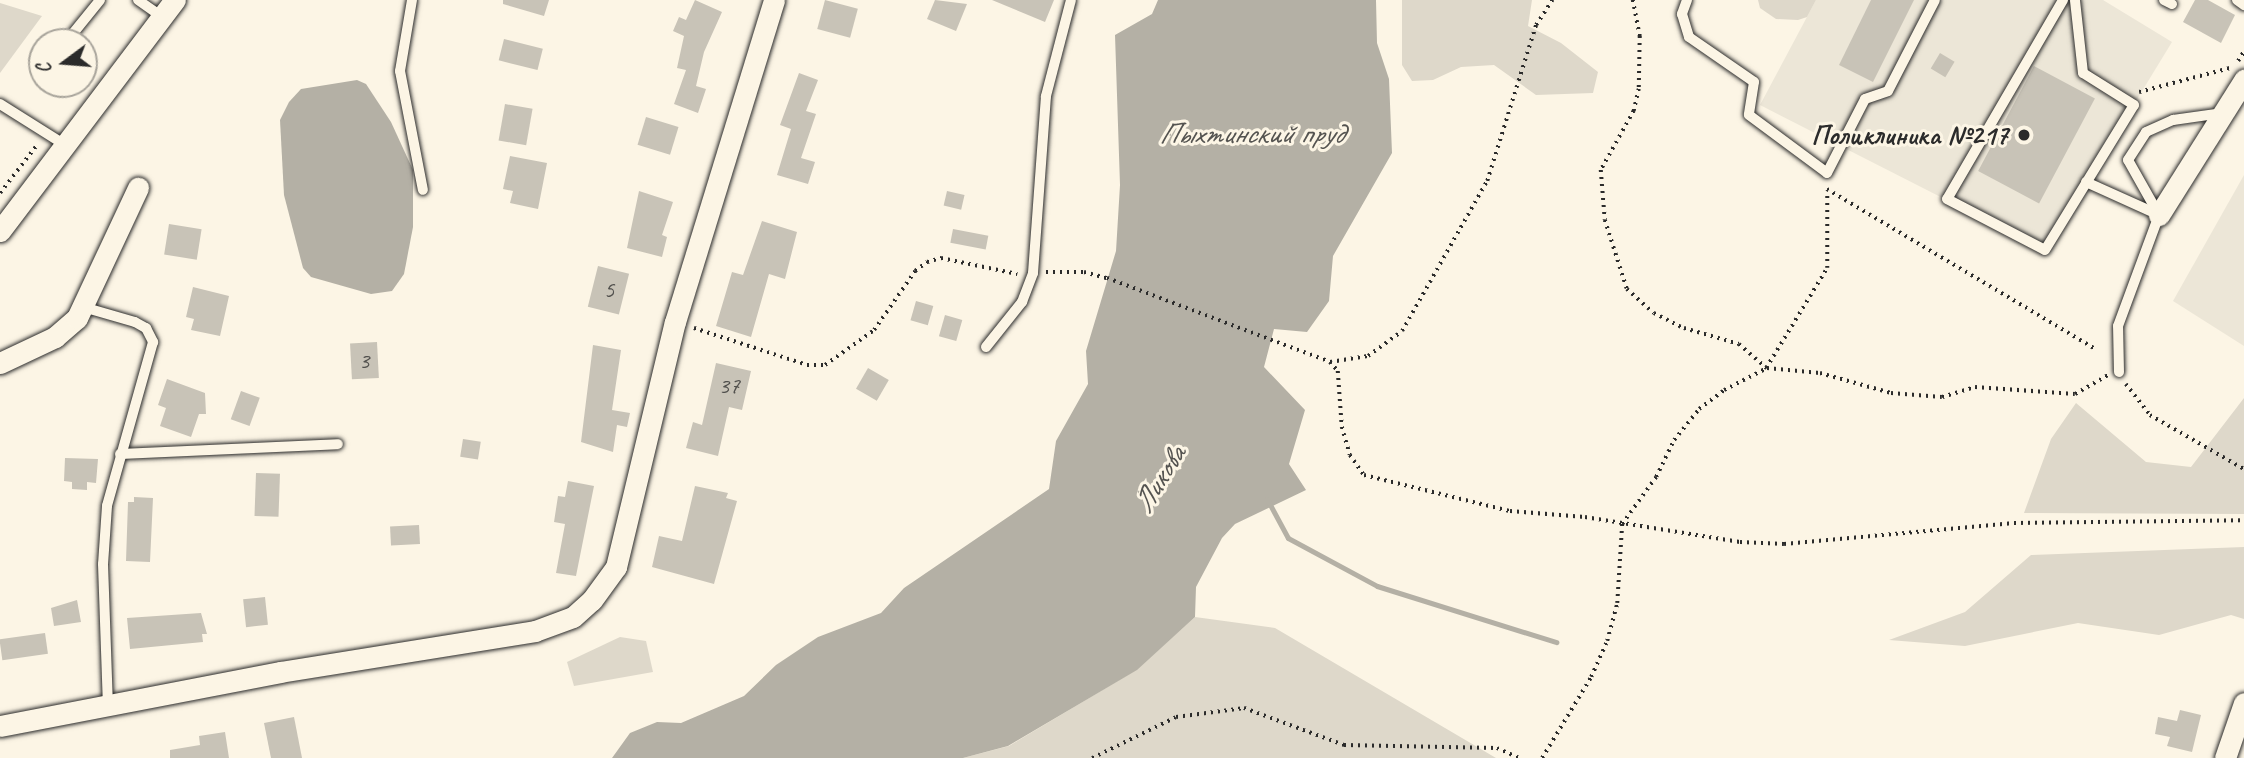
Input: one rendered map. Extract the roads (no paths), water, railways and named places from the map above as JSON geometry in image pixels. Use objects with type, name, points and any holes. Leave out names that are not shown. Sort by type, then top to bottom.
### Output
[{"type":"street","points":[[0,726],[108,704],[535,631],[573,617],[592,600],[616,567],[675,322],[774,0]]},
{"type":"street","points":[[0,231],[168,9]]},
{"type":"street","points":[[2159,215],[2244,80]]},
{"type":"street","points":[[0,363],[55,337],[83,307],[138,188]]},
{"type":"street","points":[[2225,758],[2244,704]]},
{"type":"lane","points":[[77,28],[100,0]]},
{"type":"lane","points":[[138,0],[168,9]]},
{"type":"lane","points":[[412,0],[400,71],[424,190]]},
{"type":"lane","points":[[986,347],[1021,302],[1033,273],[1046,96],[1071,0]]},
{"type":"lane","points":[[1687,0],[1682,14],[1689,37],[1754,82],[1749,115],[1826,173],[1865,99],[1888,91],[1935,0]]},
{"type":"lane","points":[[2063,0],[1947,199],[2045,250],[2134,105],[2083,73],[2075,0]]},
{"type":"lane","points":[[2237,0],[2244,5]]},
{"type":"lane","points":[[0,104],[65,145]]},
{"type":"lane","points":[[2119,372],[2118,326],[2159,215],[2128,160],[2146,132],[2173,120],[2222,113]]},
{"type":"lane","points":[[2086,182],[2159,215]]},
{"type":"lane","points":[[83,307],[135,322],[146,328],[153,342],[107,506],[103,564],[108,704]]},
{"type":"lane","points":[[120,454],[338,444]]},
{"type":"water","name":"Пыхтинский пруд","points":[[1158,0],[1376,0],[1377,43],[1389,79],[1392,153],[1333,256],[1329,301],[1307,332],[1274,329],[1264,367],[1305,410],[1289,464],[1306,490],[1235,524],[1222,538],[1196,587],[1195,617],[1137,670],[1008,746],[963,758],[612,758],[630,733],[657,722],[681,723],[744,696],[776,665],[818,637],[881,613],[904,588],[1049,489],[1056,441],[1088,384],[1086,351],[1116,251],[1120,185],[1115,35],[1152,14]]},
{"type":"water","points":[[357,80],[366,84],[391,122],[413,170],[413,227],[404,274],[392,291],[371,294],[311,277],[303,268],[284,195],[280,120],[289,102],[301,89]]},
{"type":"waterway","points":[[1267,499],[1288,538],[1377,586],[1556,642]]},
{"type":"place","name":"Поликлиника №217","points":[[2024,135]]},
{"type":"water label","name":"Ликова","points":[[1159,479]]}]
